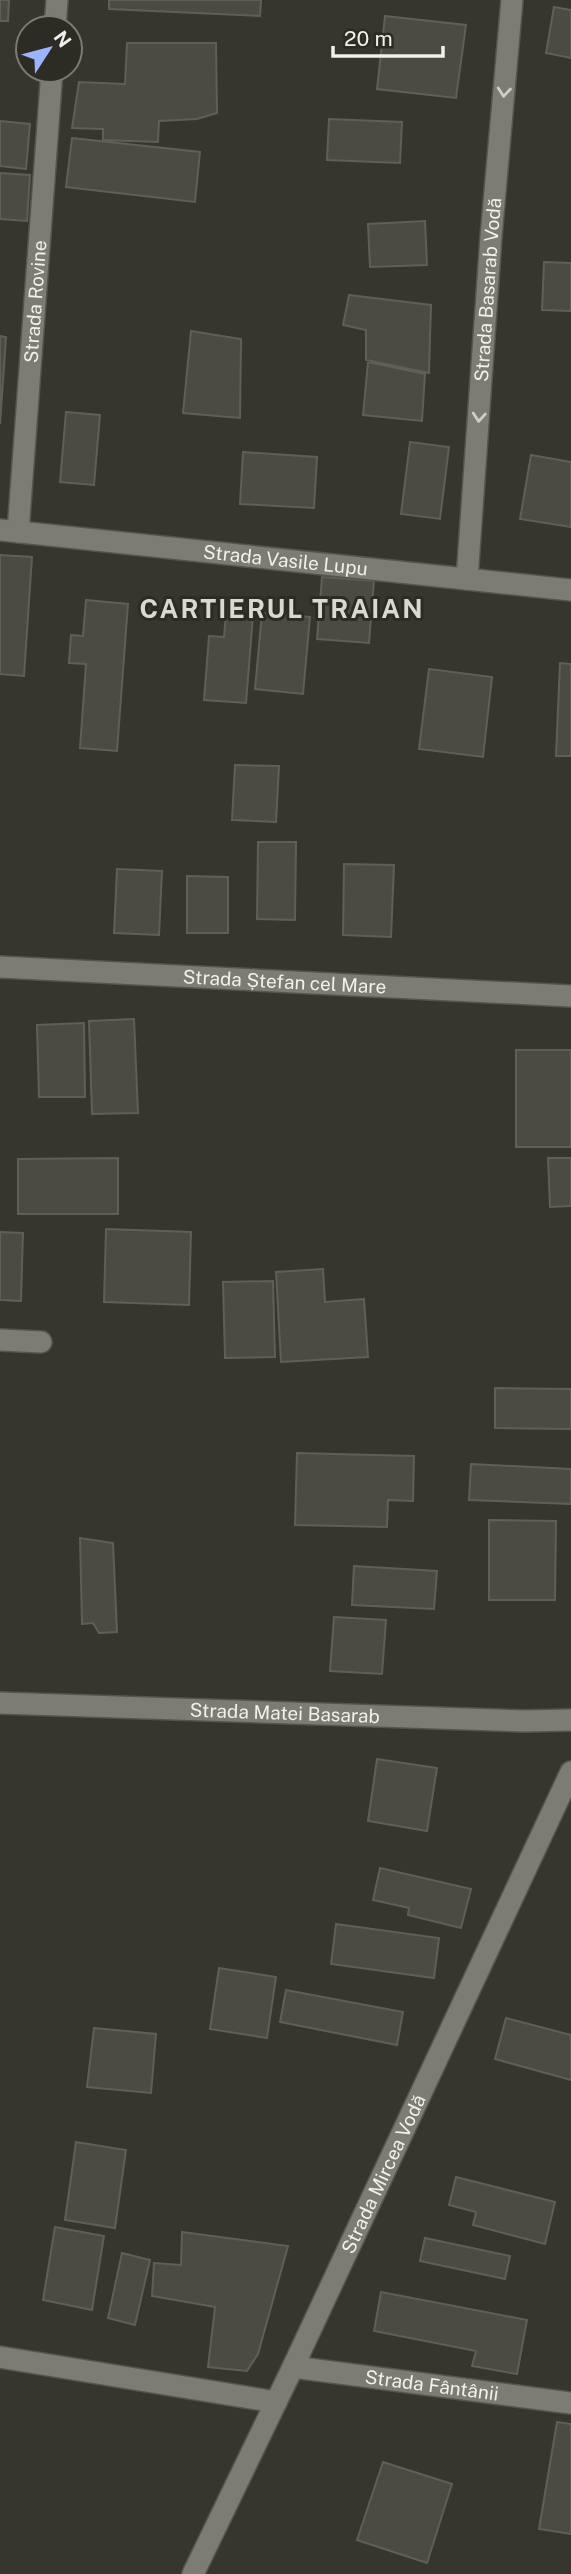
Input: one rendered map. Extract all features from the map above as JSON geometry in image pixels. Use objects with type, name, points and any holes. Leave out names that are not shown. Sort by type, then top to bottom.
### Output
[{"type":"street","name":"Strada Basarab Vodă","points":[[467,579],[491,237],[512,0]]},
{"type":"street","name":"Strada Rovine","points":[[9,531],[51,84]]},
{"type":"street","name":"Strada Vasile Lupu","points":[[9,531],[571,590]]},
{"type":"street","name":"Strada Ștefan cel Mare","points":[[0,967],[571,996]]},
{"type":"street","points":[[0,1340],[41,1342]]},
{"type":"street","name":"Strada Matei Basarab","points":[[0,1703],[526,1721],[571,1720]]},
{"type":"street","name":"Strada Mircea Vodă","points":[[193,2574],[293,2367],[571,1772]]},
{"type":"street","points":[[0,2357],[276,2402]]},
{"type":"street","name":"Strada Fântânii","points":[[293,2367],[571,2403]]},
{"type":"building","points":[[0,0],[9,0],[8,21],[0,21]]},
{"type":"building","points":[[109,0],[261,0],[260,16],[109,9]]},
{"type":"building","points":[[554,7],[571,10],[571,58],[546,53]]},
{"type":"building","points":[[385,16],[466,25],[456,98],[377,89]]},
{"type":"building","points":[[127,43],[216,43],[217,113],[197,119],[159,121],[158,142],[103,140],[103,129],[72,128],[79,84],[125,84]]},
{"type":"building","points":[[329,119],[402,122],[400,163],[327,160]]},
{"type":"building","points":[[0,121],[30,124],[26,169],[0,166]]},
{"type":"building","points":[[72,138],[200,152],[195,202],[66,187]]},
{"type":"building","points":[[0,173],[30,175],[27,221],[0,219]]},
{"type":"building","points":[[425,221],[427,265],[370,267],[368,224]]},
{"type":"building","points":[[544,262],[571,263],[571,311],[542,310]]},
{"type":"building","points":[[349,295],[431,305],[429,373],[366,360],[366,330],[343,325]]},
{"type":"building","points":[[191,331],[241,339],[240,418],[183,413]]},
{"type":"building","points":[[0,336],[6,337],[0,424]]},
{"type":"building","points":[[368,362],[425,374],[422,421],[363,415]]},
{"type":"building","points":[[66,412],[100,415],[94,485],[60,482]]},
{"type":"building","points":[[410,442],[449,447],[440,519],[401,514]]},
{"type":"building","points":[[243,452],[317,457],[314,508],[240,504]]},
{"type":"building","points":[[531,455],[571,462],[571,527],[520,519]]},
{"type":"building","points":[[0,555],[32,557],[24,676],[0,674]]},
{"type":"building","points":[[322,577],[374,581],[369,643],[317,639]]},
{"type":"building","points":[[86,600],[128,604],[117,751],[80,748],[86,664],[69,663],[71,635],[83,636]]},
{"type":"building","points":[[226,612],[253,615],[246,703],[204,700],[209,636],[224,637]]},
{"type":"building","points":[[262,613],[310,617],[303,694],[255,689]]},
{"type":"building","points":[[560,663],[571,664],[571,756],[556,756]]},
{"type":"building","points":[[429,669],[492,677],[483,757],[419,749]]},
{"type":"building","points":[[235,765],[279,766],[276,822],[232,820]]},
{"type":"building","points":[[258,842],[296,842],[295,920],[257,919]]},
{"type":"building","points":[[344,864],[394,865],[391,937],[343,935]]},
{"type":"building","points":[[117,869],[162,871],[159,935],[114,933]]},
{"type":"building","points":[[187,876],[228,877],[228,933],[187,933]]},
{"type":"building","points":[[134,1019],[138,1113],[92,1114],[89,1021]]},
{"type":"building","points":[[84,1023],[85,1097],[39,1097],[37,1025]]},
{"type":"building","points":[[516,1050],[571,1050],[571,1147],[516,1147]]},
{"type":"building","points":[[118,1158],[118,1214],[18,1214],[18,1159]]},
{"type":"building","points":[[548,1158],[571,1158],[571,1206],[550,1207]]},
{"type":"building","points":[[106,1229],[191,1232],[189,1305],[104,1302]]},
{"type":"building","points":[[0,1232],[23,1233],[21,1301],[0,1300]]},
{"type":"building","points":[[323,1269],[325,1302],[364,1299],[368,1357],[281,1362],[276,1272]]},
{"type":"building","points":[[273,1281],[275,1357],[225,1358],[223,1282]]},
{"type":"building","points":[[495,1388],[571,1389],[571,1429],[495,1428]]},
{"type":"building","points":[[297,1453],[414,1456],[413,1501],[388,1500],[387,1527],[295,1525]]},
{"type":"building","points":[[471,1464],[571,1469],[571,1504],[469,1500]]},
{"type":"building","points":[[489,1520],[556,1521],[555,1600],[489,1600]]},
{"type":"building","points":[[80,1538],[113,1543],[117,1632],[99,1633],[93,1623],[82,1624]]},
{"type":"building","points":[[354,1566],[437,1571],[434,1609],[352,1605]]},
{"type":"building","points":[[334,1617],[386,1620],[382,1674],[330,1671]]},
{"type":"building","points":[[377,1759],[437,1768],[427,1831],[368,1821]]},
{"type":"building","points":[[380,1868],[471,1889],[461,1928],[408,1915],[409,1908],[373,1900]]},
{"type":"building","points":[[336,1924],[439,1938],[434,1978],[331,1964]]},
{"type":"building","points":[[219,1968],[276,1977],[267,2038],[210,2029]]},
{"type":"building","points":[[286,1990],[403,2012],[397,2045],[280,2022]]},
{"type":"building","points":[[506,2018],[571,2035],[571,2080],[495,2059]]},
{"type":"building","points":[[94,2028],[156,2034],[151,2093],[87,2087]]},
{"type":"building","points":[[76,2142],[126,2150],[115,2228],[65,2220]]},
{"type":"building","points":[[456,2177],[555,2202],[545,2244],[473,2225],[476,2212],[449,2205]]},
{"type":"building","points":[[55,2227],[104,2236],[92,2310],[43,2300]]},
{"type":"building","points":[[182,2232],[288,2246],[258,2354],[247,2371],[208,2367],[215,2307],[152,2296],[154,2263],[181,2265]]},
{"type":"building","points":[[425,2238],[510,2256],[505,2279],[420,2261]]},
{"type":"building","points":[[122,2253],[150,2260],[135,2325],[108,2318]]},
{"type":"building","points":[[381,2292],[527,2320],[517,2374],[472,2366],[476,2351],[374,2331]]},
{"type":"building","points":[[557,2422],[571,2424],[571,2534],[539,2529]]},
{"type":"building","points":[[383,2462],[452,2484],[427,2563],[357,2540]]},
{"type":"district","name":"CARTIERUL TRAIAN","points":[[282,609]]}]
